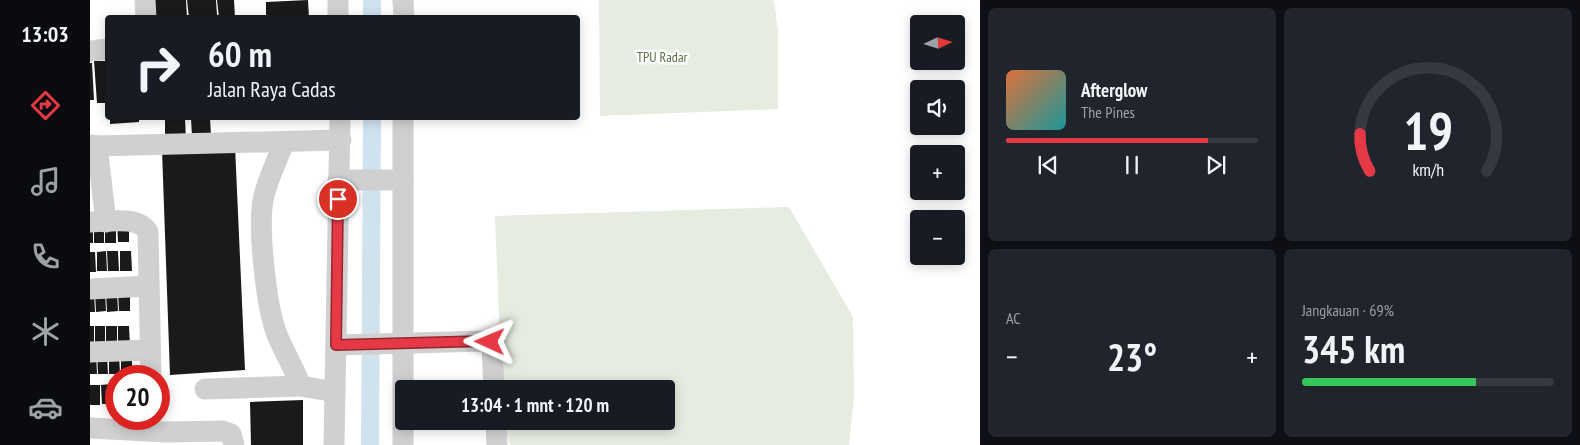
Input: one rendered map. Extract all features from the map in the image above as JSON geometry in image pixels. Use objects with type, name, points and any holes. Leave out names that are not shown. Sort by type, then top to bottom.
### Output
[{"type":"street","points":[[145,0],[146,15]]},
{"type":"street","points":[[338,0],[338,15]]},
{"type":"street","points":[[404,0],[404,15]]},
{"type":"street","points":[[90,51],[105,50]]},
{"type":"street","points":[[334,445],[335,392],[341,345],[344,180],[340,120]]},
{"type":"street","points":[[403,445],[398,344],[404,120]]},
{"type":"street","points":[[150,365],[148,232],[144,226],[138,223],[98,222],[94,146],[341,140]]},
{"type":"street","points":[[284,142],[268,182],[263,202],[263,248],[269,302],[274,326],[301,386]]},
{"type":"street","points":[[344,180],[401,180]]},
{"type":"street","points":[[90,289],[148,286]]},
{"type":"street","points":[[341,345],[486,341],[490,342],[492,346],[494,380]]},
{"type":"street","points":[[90,352],[149,350]]},
{"type":"street","points":[[205,389],[301,386],[335,392]]},
{"type":"street","points":[[496,430],[497,445]]},
{"type":"street","points":[[95,434],[223,431],[230,434],[234,445]]},
{"type":"green space","name":"TPU Radar","points":[[599,0],[774,0],[778,32],[778,109],[600,116]]},
{"type":"green space","points":[[789,207],[853,317],[854,397],[849,445],[510,445],[506,430],[675,430],[675,380],[502,380],[495,216]]},
{"type":"building","points":[[154,0],[186,0],[187,15],[155,15]]},
{"type":"building","points":[[187,0],[216,0],[217,15],[189,15]]},
{"type":"building","points":[[217,0],[234,0],[235,15],[219,15]]},
{"type":"building","points":[[308,0],[309,15],[266,15],[266,2]]},
{"type":"building","points":[[94,61],[105,61],[105,103],[97,103]]},
{"type":"building","points":[[90,63],[92,63],[94,100],[90,100]]},
{"type":"building","points":[[110,120],[139,120],[139,122],[110,124]]},
{"type":"building","points":[[165,120],[185,120],[186,141],[165,141]]},
{"type":"building","points":[[191,120],[210,120],[211,136],[192,137]]},
{"type":"building","points":[[235,146],[245,370],[170,375],[162,150]]},
{"type":"building","points":[[116,222],[116,243],[105,243],[105,223]]},
{"type":"building","points":[[117,222],[129,222],[129,242],[118,242]]},
{"type":"building","points":[[90,223],[93,223],[93,243],[90,243]]},
{"type":"building","points":[[94,223],[104,223],[104,243],[94,243]]},
{"type":"building","points":[[106,251],[107,271],[97,271],[97,252]]},
{"type":"building","points":[[107,251],[118,251],[119,271],[108,271]]},
{"type":"building","points":[[120,251],[131,251],[132,271],[120,271]]},
{"type":"building","points":[[90,252],[95,252],[96,272],[90,272]]},
{"type":"building","points":[[105,291],[106,311],[96,312],[95,292]]},
{"type":"building","points":[[117,291],[118,311],[107,312],[106,292]]},
{"type":"building","points":[[118,291],[130,291],[130,311],[119,311]]},
{"type":"building","points":[[90,292],[94,292],[95,312],[90,312]]},
{"type":"building","points":[[90,326],[94,326],[94,346],[90,347]]},
{"type":"building","points":[[95,326],[105,326],[105,346],[95,346]]},
{"type":"building","points":[[106,326],[117,326],[117,346],[106,346]]},
{"type":"building","points":[[118,326],[129,326],[130,345],[118,346]]},
{"type":"building","points":[[132,353],[132,365],[121,365],[121,354]]},
{"type":"building","points":[[90,354],[96,354],[97,374],[90,374]]},
{"type":"building","points":[[97,354],[107,354],[108,365],[105,365],[105,374],[98,374]]},
{"type":"building","points":[[109,354],[119,354],[120,365],[109,365]]},
{"type":"building","points":[[90,385],[100,385],[100,405],[90,405]]},
{"type":"building","points":[[101,385],[105,385],[105,404],[102,404]]},
{"type":"building","points":[[303,400],[303,445],[251,445],[250,402]]},
{"type":"waterway","points":[[372,0],[372,15]]},
{"type":"waterway","points":[[370,445],[372,120]]},
{"type":"route","points":[[338,199],[336,345],[490,342]]}]
